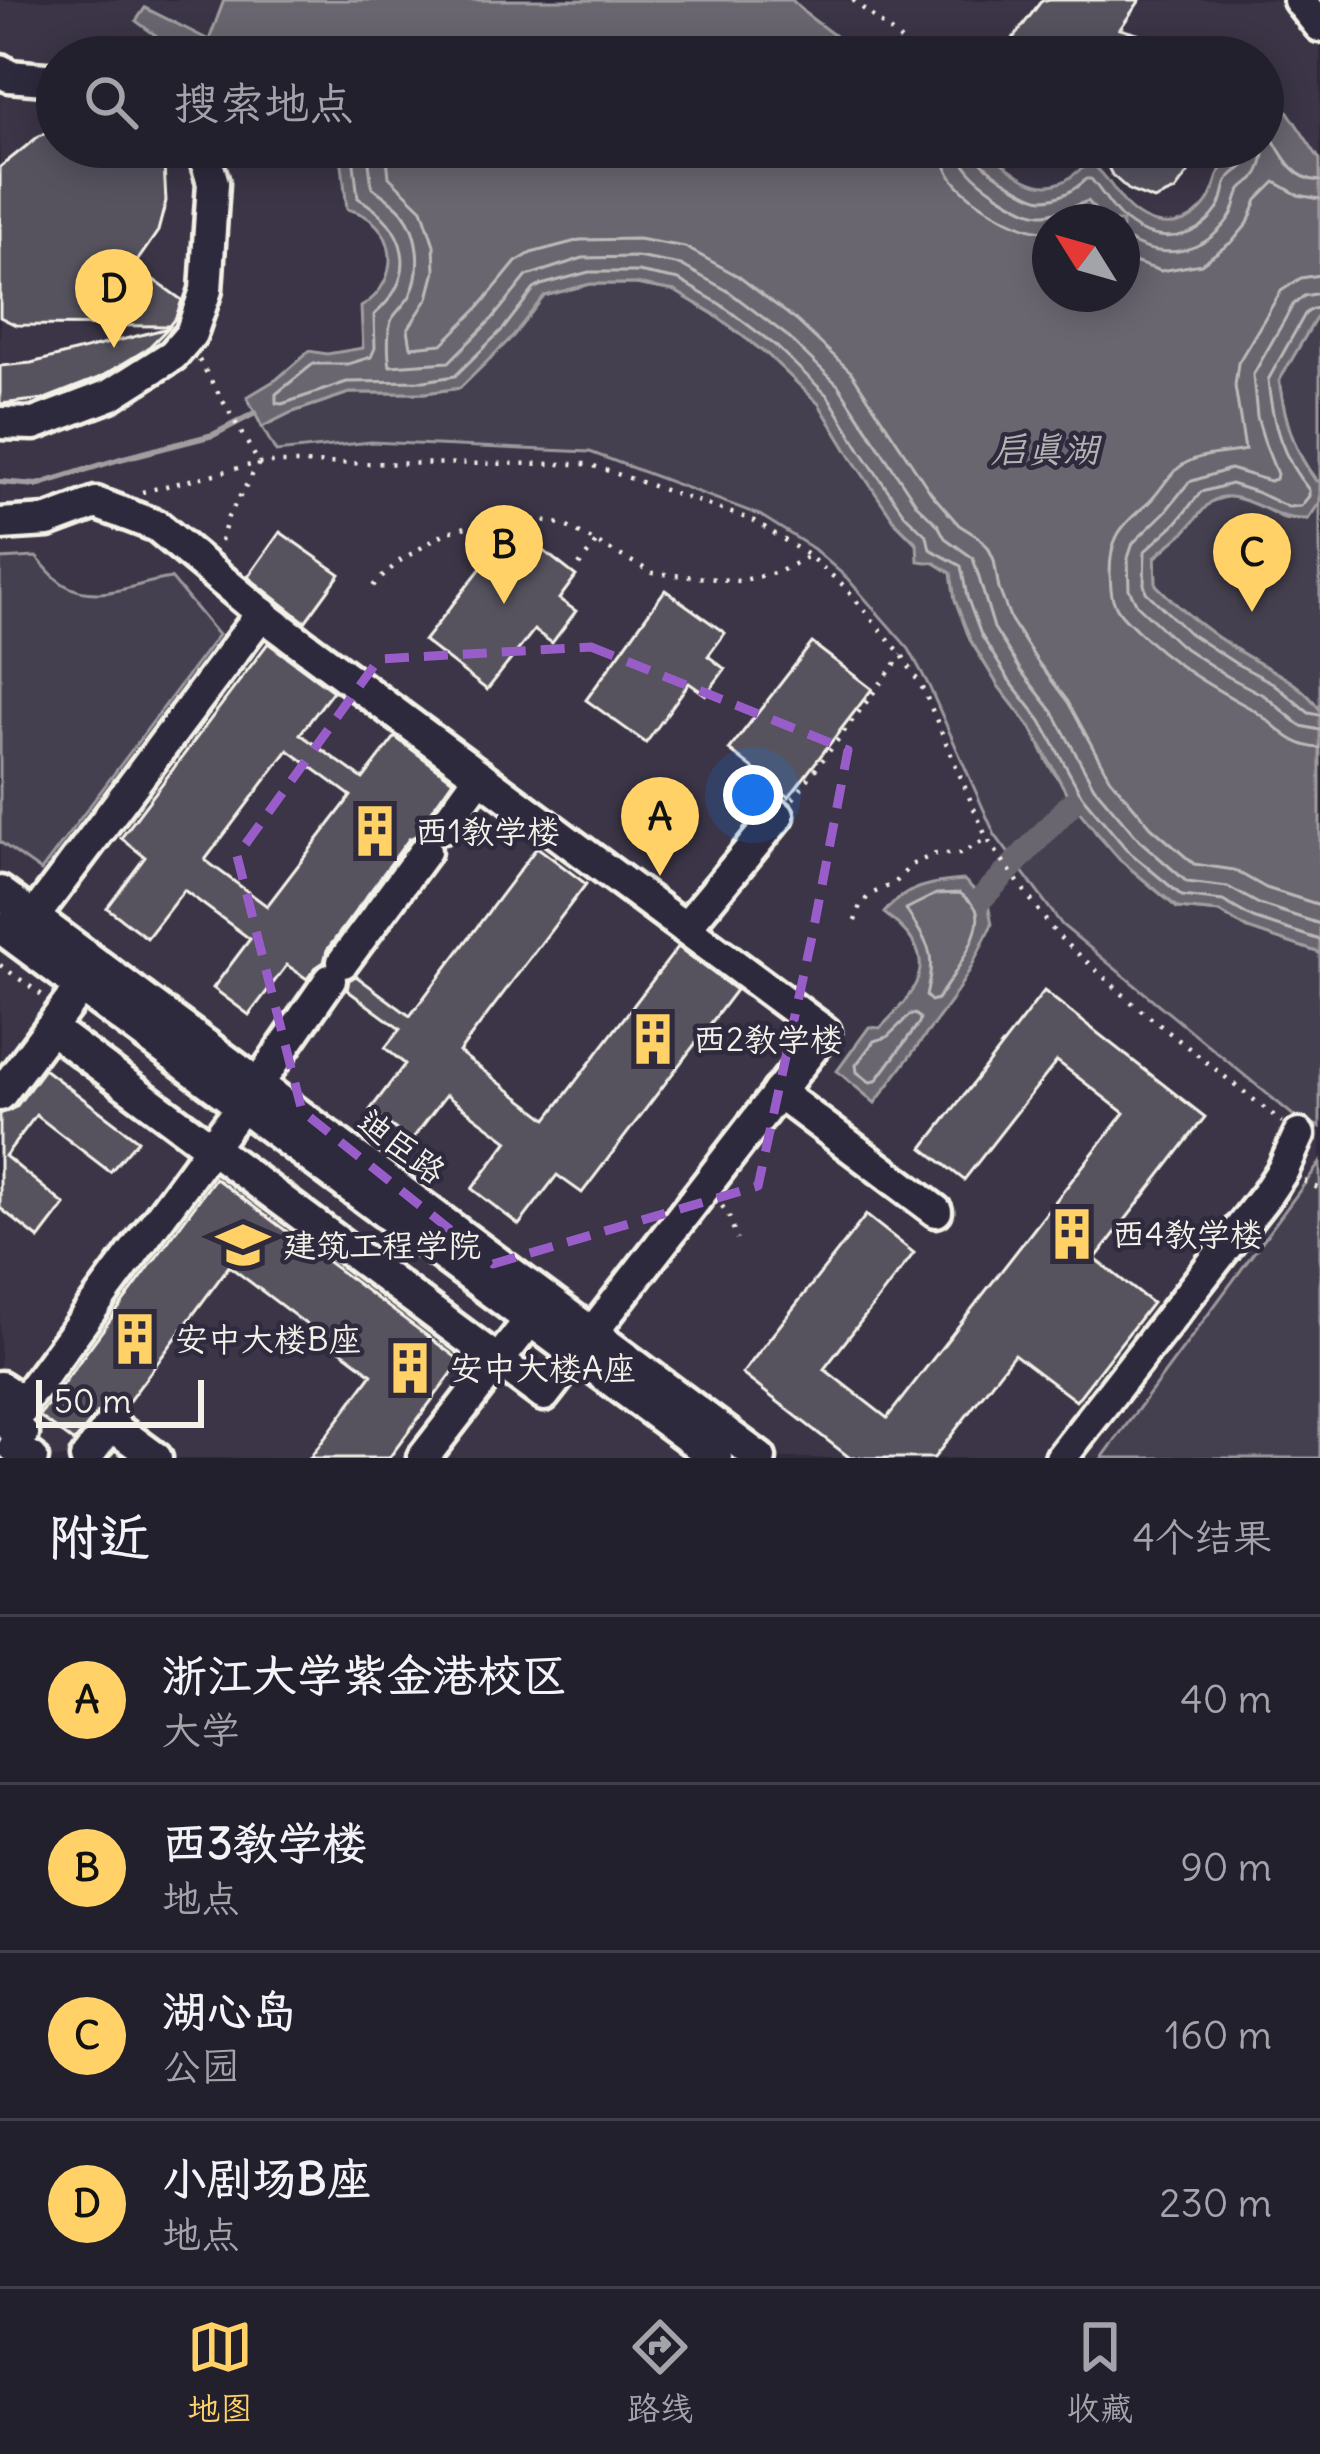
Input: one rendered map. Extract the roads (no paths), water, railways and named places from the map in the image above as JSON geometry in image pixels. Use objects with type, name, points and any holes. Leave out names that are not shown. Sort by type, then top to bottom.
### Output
[{"type":"street","points":[[1299,0],[1320,26]]},
{"type":"street","points":[[0,70],[8,76],[36,78]]},
{"type":"street","points":[[0,423],[34,424],[110,395],[172,355],[187,339],[206,290],[213,183],[208,168]]},
{"type":"street","points":[[0,524],[48,521],[96,503],[157,526],[262,613],[825,1032],[544,1395],[210,1147],[64,1009],[0,1096]]},
{"type":"street","points":[[13,937],[262,613]]},
{"type":"street","points":[[0,1387],[23,1402],[480,776]]},
{"type":"street","points":[[686,928],[778,817]]},
{"type":"street","name":"迪臣路","points":[[0,892],[13,937],[64,1009],[250,1095],[530,1320],[584,1343],[716,1458]]},
{"type":"street","name":"迪臣路","points":[[13,937],[250,1095],[584,1343],[760,1458]]},
{"type":"street","points":[[778,1092],[936,1211]]},
{"type":"street","points":[[1061,1458],[1267,1194],[1299,1135]]},
{"type":"street","points":[[423,1458],[530,1320]]},
{"type":"street","points":[[0,1408],[7,1400],[20,1412],[10,1426],[22,1434],[14,1447],[32,1458]]},
{"type":"street","points":[[86,1458],[111,1425],[157,1458]]},
{"type":"water","points":[[224,0],[792,0],[835,36],[210,36]]},
{"type":"water","points":[[145,8],[201,36],[156,36],[136,21]]},
{"type":"water","name":"启真湖","points":[[1284,106],[1320,160],[1320,311],[1279,381],[1296,446],[1320,481],[1320,502],[1308,519],[1286,517],[1239,499],[1212,501],[1155,557],[1156,585],[1215,635],[1293,683],[1320,710],[1320,953],[1248,929],[1220,912],[1178,908],[1120,860],[1072,803],[1031,728],[970,639],[955,600],[951,573],[935,563],[918,561],[917,543],[896,523],[819,404],[768,355],[675,291],[636,284],[590,284],[544,296],[513,336],[460,388],[349,393],[262,427],[247,397],[309,351],[327,354],[363,348],[361,307],[384,282],[390,253],[377,226],[347,209],[342,168],[1009,168],[1048,185],[1082,168],[1096,168],[1126,204],[1032,204],[1032,312],[1140,312],[1140,216],[1157,223],[1177,223],[1204,206],[1222,168],[1284,168]]},
{"type":"water","points":[[964,880],[988,903],[992,924],[951,1001],[875,1103],[837,1071],[869,1027],[880,1028],[916,984],[920,970],[914,943],[884,913],[920,888]]},
{"type":"waterway","points":[[0,482],[37,485],[213,435],[255,413]]},
{"type":"waterway","points":[[983,897],[1072,803]]},
{"type":"place","name":"小剧场B座","points":[[114,348]]},
{"type":"place","name":"西3教学楼","points":[[504,604]]},
{"type":"place","name":"湖心岛","points":[[1252,612]]},
{"type":"place","name":"西1教学楼","points":[[375,831]]},
{"type":"place","name":"浙江大学紫金港校区","points":[[660,876]]},
{"type":"place","name":"西2教学楼","points":[[653,1039]]},
{"type":"place","name":"西4教学楼","points":[[1072,1234]]},
{"type":"place","name":"建筑工程学院","points":[[243,1245]]},
{"type":"place","name":"安中大楼B座","points":[[135,1339]]},
{"type":"place","name":"安中大楼A座","points":[[410,1368]]}]
